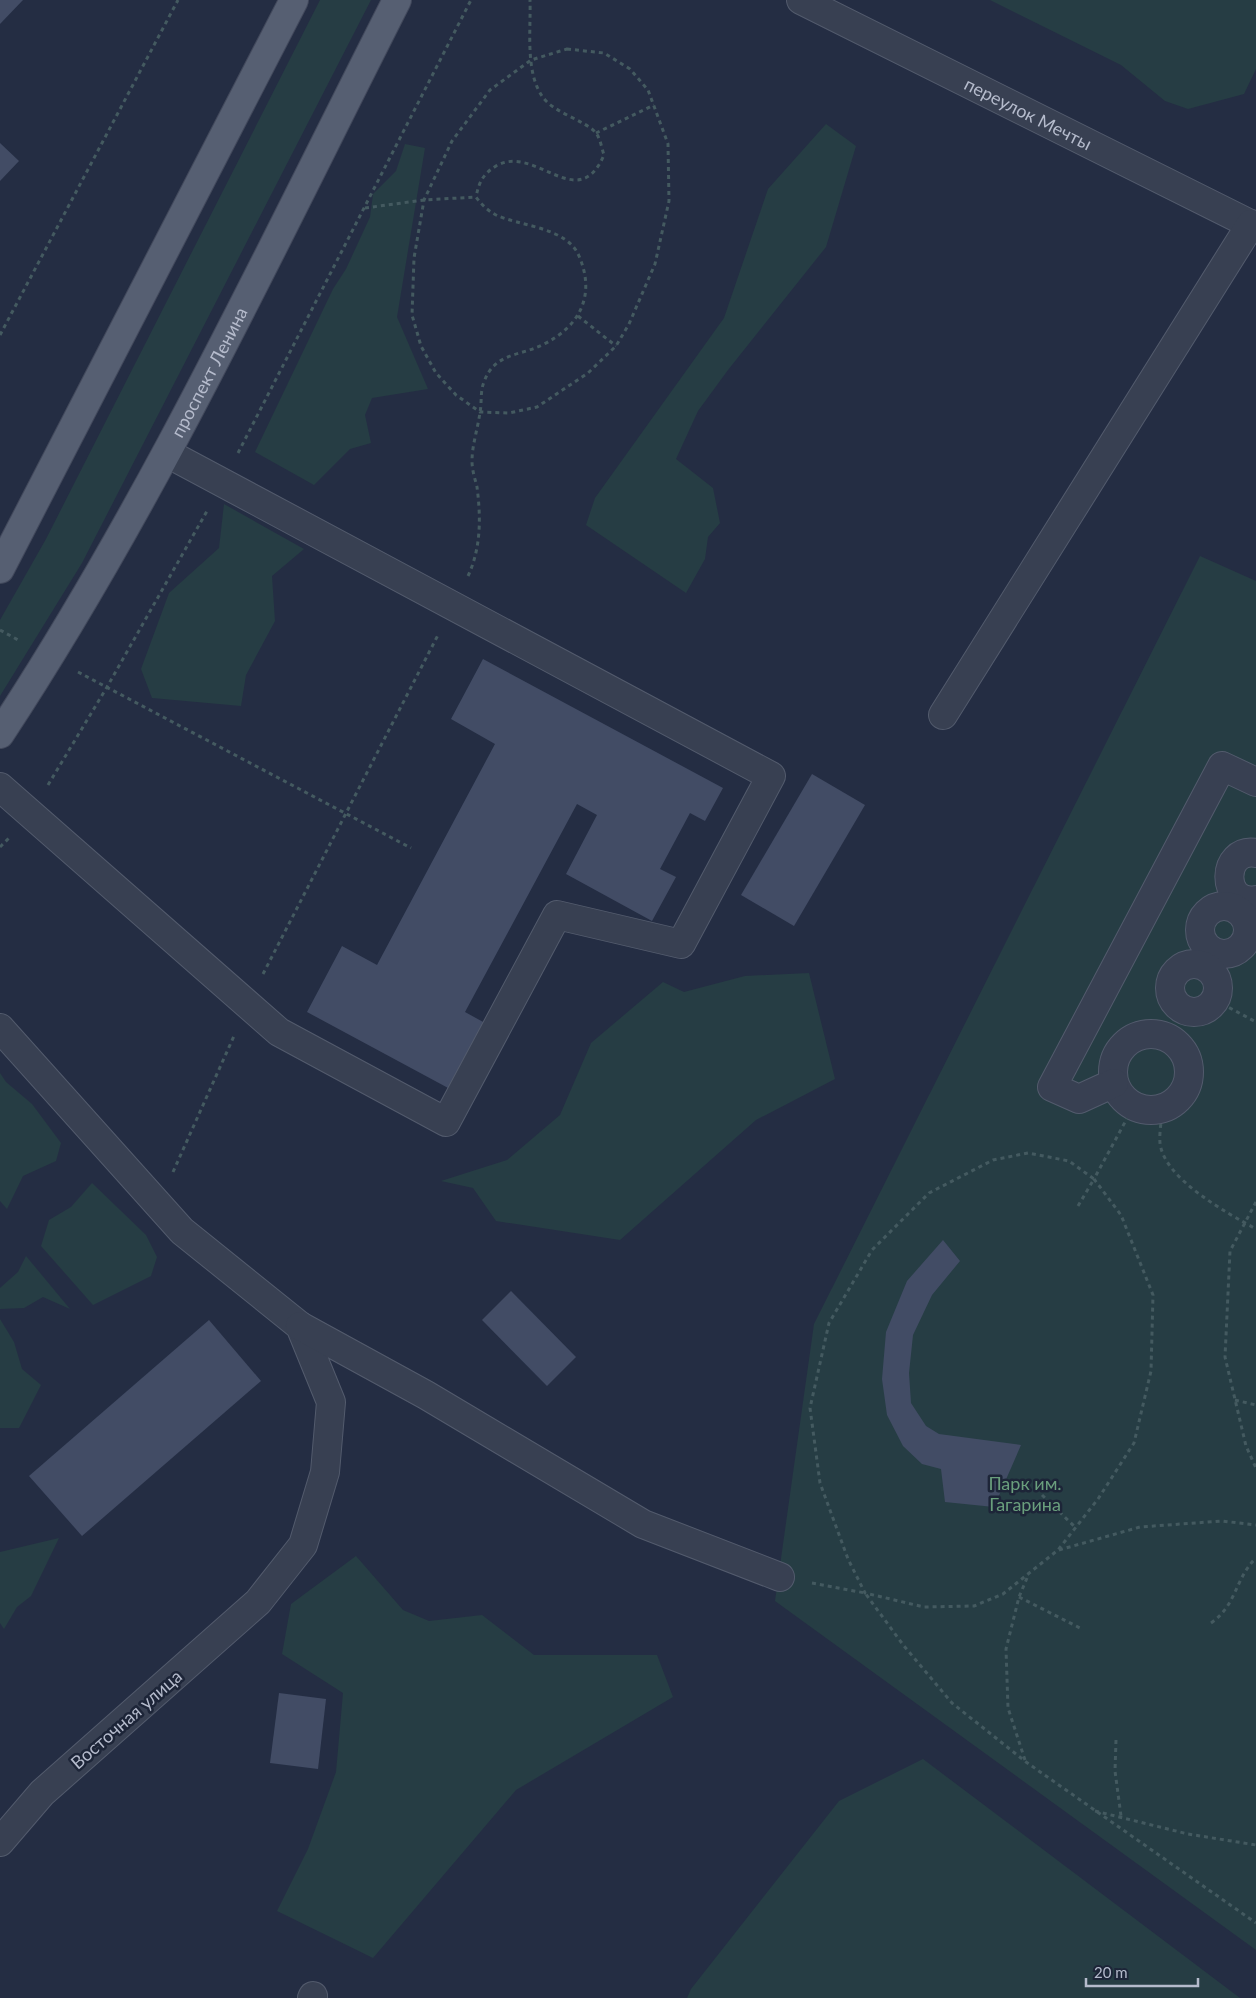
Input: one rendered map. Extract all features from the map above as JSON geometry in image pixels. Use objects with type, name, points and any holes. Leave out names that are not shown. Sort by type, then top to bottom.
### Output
[{"type":"main road","points":[[0,569],[294,0]]},
{"type":"main road","name":"проспект Ленина","points":[[0,734],[51,657],[167,453],[397,0]]},
{"type":"street","name":"переулок Мечты","points":[[801,0],[1253,226]]},
{"type":"street","points":[[943,715],[1253,226]]},
{"type":"street","points":[[0,787],[279,1032],[446,1122],[557,915],[681,944],[771,776],[167,453]]},
{"type":"street","points":[[1114,1083],[1078,1099],[1052,1087],[1222,766],[1256,782]]},
{"type":"street","points":[[1210,959],[1218,984],[1216,1000],[1204,1011],[1194,1013],[1183,1010],[1175,1003],[1170,993],[1171,982],[1176,972],[1184,966],[1234,952],[1243,946],[1248,936],[1248,926],[1244,916],[1244,902],[1233,891],[1228,881],[1229,871],[1234,861],[1242,855],[1256,854]]},
{"type":"street","points":[[1168,1038],[1183,1010]]},
{"type":"street","points":[[0,1028],[182,1231],[300,1326],[426,1395],[643,1524],[780,1577]]},
{"type":"street","points":[[1154,1034],[1168,1038],[1180,1047],[1188,1060],[1189,1075],[1185,1090],[1176,1101],[1162,1108],[1148,1110],[1134,1106],[1122,1096],[1114,1083],[1113,1069],[1117,1054],[1127,1042],[1140,1035],[1154,1034]]},
{"type":"street","name":"Восточная улица","points":[[0,1842],[42,1793],[258,1602],[304,1545],[325,1472],[331,1402],[300,1326]]},
{"type":"path","points":[[0,335],[178,0]]},
{"type":"path","points":[[0,847],[31,814],[108,687],[223,483],[471,0]]},
{"type":"path","points":[[476,197],[479,184],[486,172],[500,164],[517,160],[559,177],[574,180],[587,178],[598,170],[604,155],[596,133],[553,107],[542,96],[535,80],[531,60],[530,0]]},
{"type":"path","points":[[567,49],[604,53],[630,68],[648,90],[668,144],[669,202],[655,264],[629,324],[616,346],[588,373],[538,407],[509,413],[480,412],[456,395],[436,373],[421,346],[412,315],[414,258],[424,200],[452,141],[490,90],[531,60],[567,49]]},
{"type":"path","points":[[596,133],[654,105]]},
{"type":"path","points":[[364,208],[424,200],[476,197]]},
{"type":"path","points":[[158,1205],[248,1004],[474,564],[481,525],[472,462],[484,382],[493,368],[509,354],[541,346],[557,336],[578,316],[587,294],[585,272],[578,253],[566,241],[555,234],[528,224],[497,216],[485,208],[476,197]]},
{"type":"path","points":[[578,316],[616,346]]},
{"type":"path","points":[[0,630],[411,848]]},
{"type":"path","points":[[1216,1000],[1256,1022]]},
{"type":"path","points":[[1078,1206],[1134,1106]]},
{"type":"path","points":[[1162,1108],[1160,1144],[1168,1166],[1181,1181],[1256,1229]]},
{"type":"path","points":[[780,1577],[865,1593],[924,1607],[974,1606],[1003,1594],[1027,1577],[1058,1550],[1076,1528],[1098,1500],[1134,1443],[1151,1371],[1153,1295],[1121,1216],[1094,1179],[1069,1161],[1028,1153],[992,1160],[929,1193],[872,1250],[829,1323],[810,1408],[820,1483],[848,1559],[865,1593],[904,1646],[952,1703],[1026,1762],[1256,1923]]},
{"type":"path","points":[[1256,1202],[1230,1251],[1224,1357],[1246,1446],[1256,1468]]},
{"type":"path","points":[[1235,1400],[1256,1405]]},
{"type":"path","points":[[1042,1494],[1076,1528]]},
{"type":"path","points":[[1058,1550],[1140,1527],[1222,1521],[1256,1525]]},
{"type":"path","points":[[1211,1623],[1223,1615],[1247,1566],[1256,1558]]},
{"type":"path","points":[[1026,1762],[1008,1708],[1006,1649],[1019,1597],[1027,1577]]},
{"type":"path","points":[[1019,1597],[1082,1629]]},
{"type":"path","points":[[1116,1740],[1115,1771],[1121,1816]]},
{"type":"path","points":[[1093,1810],[1188,1834],[1256,1845]]},
{"type":"green space","points":[[320,0],[371,0],[82,563],[0,696],[0,620],[46,539]]},
{"type":"green space","points":[[990,0],[1256,0],[1256,69],[1244,94],[1188,109],[1165,101],[1121,65]]},
{"type":"green space","points":[[826,124],[856,146],[826,247],[728,370],[698,411],[676,459],[713,488],[720,523],[708,537],[705,559],[686,593],[586,525],[595,498],[724,318],[768,189]]},
{"type":"green space","points":[[405,144],[425,148],[397,317],[428,389],[372,398],[365,415],[371,443],[350,449],[314,485],[255,452],[333,289],[346,269],[370,217],[373,194],[396,171]]},
{"type":"green space","points":[[224,504],[304,549],[272,576],[275,621],[246,675],[241,706],[152,698],[141,669],[169,593],[219,548]]},
{"type":"green space","name":"Парк им. Гагарина","points":[[1200,556],[1256,581],[1256,1950],[775,1601],[814,1324]]},
{"type":"green space","points":[[809,973],[835,1079],[756,1120],[620,1240],[496,1221],[473,1188],[441,1181],[507,1160],[560,1115],[591,1043],[663,982],[684,992],[745,976]]},
{"type":"green space","points":[[0,1073],[6,1082],[32,1104],[61,1143],[56,1161],[23,1176],[7,1209],[0,1201]]},
{"type":"green space","points":[[92,1183],[146,1235],[157,1257],[151,1276],[93,1305],[41,1246],[49,1220],[71,1207]]},
{"type":"green space","points":[[26,1256],[70,1309],[43,1297],[24,1308],[0,1309],[0,1288],[18,1272]]},
{"type":"green space","points":[[0,1319],[14,1342],[22,1369],[41,1385],[19,1428],[0,1428]]},
{"type":"green space","points":[[59,1538],[31,1596],[17,1607],[4,1629],[0,1623],[0,1552]]},
{"type":"green space","points":[[356,1556],[403,1610],[429,1621],[482,1615],[534,1655],[657,1655],[673,1697],[516,1790],[373,1958],[277,1911],[308,1849],[336,1772],[343,1693],[282,1654],[291,1604]]},
{"type":"green space","points":[[923,1759],[1240,1998],[687,1998],[691,1989],[839,1801]]},
{"type":"building","points":[[0,0],[23,0],[0,24]]},
{"type":"building","points":[[0,143],[19,161],[0,181]]},
{"type":"building","points":[[483,659],[723,788],[705,821],[690,813],[660,869],[676,877],[652,921],[566,874],[597,815],[577,804],[465,1012],[485,1023],[450,1089],[307,1012],[342,946],[377,965],[495,744],[451,719]]},
{"type":"building","points":[[812,774],[865,805],[794,926],[741,895]]},
{"type":"building","points":[[943,1240],[960,1261],[932,1295],[913,1335],[909,1373],[911,1403],[926,1426],[939,1434],[1021,1445],[994,1507],[945,1502],[941,1469],[922,1464],[903,1446],[887,1415],[882,1379],[886,1332],[907,1281]]},
{"type":"building","points":[[511,1291],[576,1357],[547,1386],[482,1320]]},
{"type":"building","points":[[209,1320],[261,1381],[82,1536],[29,1476]]},
{"type":"building","points":[[279,1693],[326,1699],[318,1769],[270,1763]]}]
